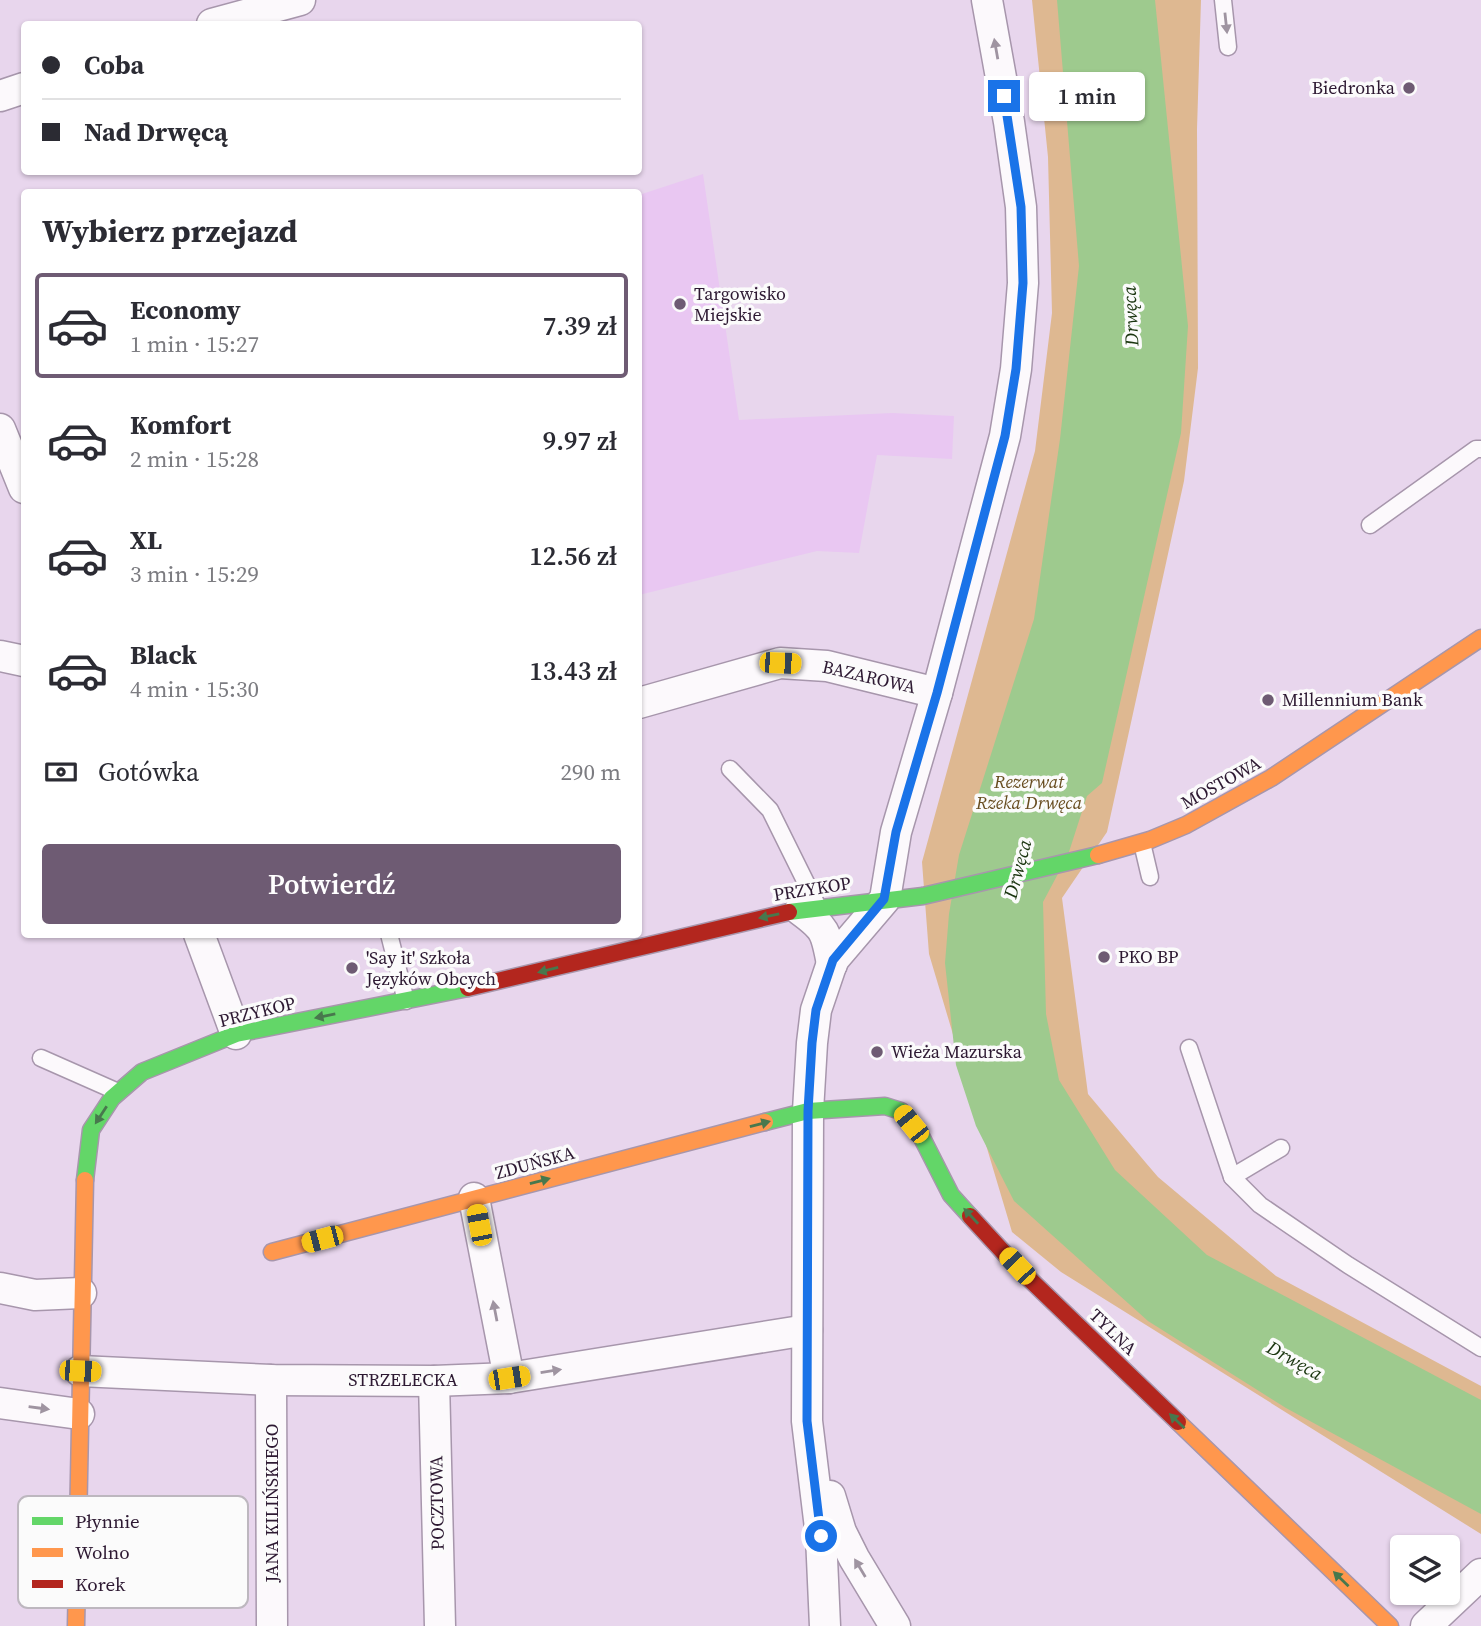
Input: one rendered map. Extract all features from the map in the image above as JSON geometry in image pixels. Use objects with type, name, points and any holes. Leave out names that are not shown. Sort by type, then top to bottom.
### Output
[{"type":"street","points":[[223,21],[300,0]]},
{"type":"street","points":[[825,1626],[821,1536],[807,1421],[808,1111],[816,1010],[832,964],[884,899],[896,832],[937,693],[1005,436],[1016,369],[1023,283],[1021,207],[987,0]]},
{"type":"street","points":[[0,96],[21,89]]},
{"type":"street","points":[[0,429],[21,481]]},
{"type":"street","name":"MOSTOWA","points":[[948,890],[1142,843],[1186,825],[1271,778],[1481,638]]},
{"type":"street","points":[[0,656],[21,660]]},
{"type":"street","name":"BAZAROWA","points":[[642,703],[780,663],[827,666],[937,693]]},
{"type":"street","name":"PRZYKOP","points":[[78,1496],[85,1167],[91,1130],[118,1092],[142,1072],[236,1034],[475,987],[771,915],[948,890]]},
{"type":"street","points":[[809,908],[822,925],[832,964]]},
{"type":"street","points":[[200,938],[236,1034]]},
{"type":"street","name":"TYLNA","points":[[808,1111],[884,1105],[901,1111],[921,1136],[951,1195],[1017,1266],[1390,1626]]},
{"type":"street","name":"ZDUŃSKA","points":[[272,1252],[808,1111]]},
{"type":"street","points":[[474,1198],[509,1378]]},
{"type":"street","points":[[0,1288],[34,1295],[81,1293]]},
{"type":"street","name":"STRZELECKA","points":[[80,1371],[271,1380],[434,1381],[509,1378],[807,1330]]},
{"type":"street","name":"JANA KILIŃSKIEGO","points":[[271,1380],[272,1626]]},
{"type":"street","name":"POCZTOWA","points":[[434,1381],[440,1626]]},
{"type":"street","points":[[0,1403],[79,1414]]},
{"type":"street","points":[[807,1421],[841,1532],[895,1626]]},
{"type":"street","points":[[1440,1621],[1481,1574]]},
{"type":"street","name":"PRZYKOP","points":[[76,1608],[76,1626]]},
{"type":"lane","points":[[1223,0],[1228,47]]},
{"type":"lane","points":[[1370,525],[1476,449],[1481,449]]},
{"type":"lane","points":[[730,769],[770,810],[809,908]]},
{"type":"lane","points":[[1142,843],[1150,877]]},
{"type":"lane","points":[[391,938],[406,1001]]},
{"type":"lane","points":[[1189,1048],[1232,1177],[1260,1205],[1348,1265],[1481,1348]]},
{"type":"lane","points":[[41,1058],[118,1092]]},
{"type":"lane","points":[[1232,1177],[1281,1148]]},
{"type":"shaded area","name":"Targowisko Miejskie","points":[[703,174],[739,420],[892,413],[954,416],[952,459],[877,455],[859,553],[817,551],[642,594],[642,194]]},
{"type":"green space","name":"Rezerwat Rzeka Drwęca","points":[[1032,0],[1201,0],[1197,129],[1198,368],[1184,481],[1107,832],[1062,898],[1088,1094],[1158,1177],[1276,1276],[1481,1386],[1481,1534],[1061,1272],[1012,1232],[929,954],[922,862],[1035,451],[1052,313],[1048,157]]},
{"type":"water","name":"Rezerwat Rzeka Drwęca","points":[[1057,0],[1155,0],[1188,326],[1181,433],[1102,783],[1087,796],[1068,855],[1043,902],[1046,1014],[1059,1080],[1115,1170],[1207,1255],[1481,1400],[1481,1514],[1286,1408],[1148,1321],[1014,1201],[976,1126],[956,1065],[945,963],[949,914],[959,855],[1034,619],[1060,439],[1079,266]]},
{"type":"traffic: fast","points":[[789,912],[923,896],[1098,855]]},
{"type":"traffic: fast","points":[[85,1180],[91,1130],[112,1098],[142,1072],[236,1034],[468,988]]},
{"type":"traffic: fast","points":[[765,1122],[808,1111],[885,1106],[901,1111],[921,1136],[951,1195],[970,1216]]},
{"type":"traffic: slow","points":[[1098,855],[1150,840],[1186,825],[1271,778],[1481,638]]},
{"type":"traffic: slow","points":[[272,1252],[765,1122]]},
{"type":"traffic: slow","points":[[79,1496],[85,1180]]},
{"type":"traffic: slow","points":[[1178,1422],[1390,1626]]},
{"type":"traffic: slow","points":[[76,1608],[76,1626]]},
{"type":"traffic: jam","points":[[468,988],[789,912]]},
{"type":"traffic: jam","points":[[970,1216],[1017,1267],[1178,1422]]},
{"type":"place","name":"Biedronka","points":[[1409,88]]},
{"type":"place","name":"Targowisko Miejskie","points":[[680,304]]},
{"type":"place","name":"Millennium Bank","points":[[1268,700]]},
{"type":"place","name":"PKO BP","points":[[1104,957]]},
{"type":"place","name":"'Say it' Szkoła Języków Obcych","points":[[352,968]]},
{"type":"place","name":"Wieża Mazurska","points":[[877,1052]]},
{"type":"route","points":[[821,1536],[807,1421],[808,1111],[816,1010],[833,960],[884,899],[896,832],[937,693],[1005,436],[1016,369],[1023,283],[1021,207],[1004,96]]},
{"type":"water label","name":"Drwęca","points":[[1130,316]]},
{"type":"water label","name":"Drwęca","points":[[1017,869]]},
{"type":"water label","name":"Drwęca","points":[[1295,1360]]}]
